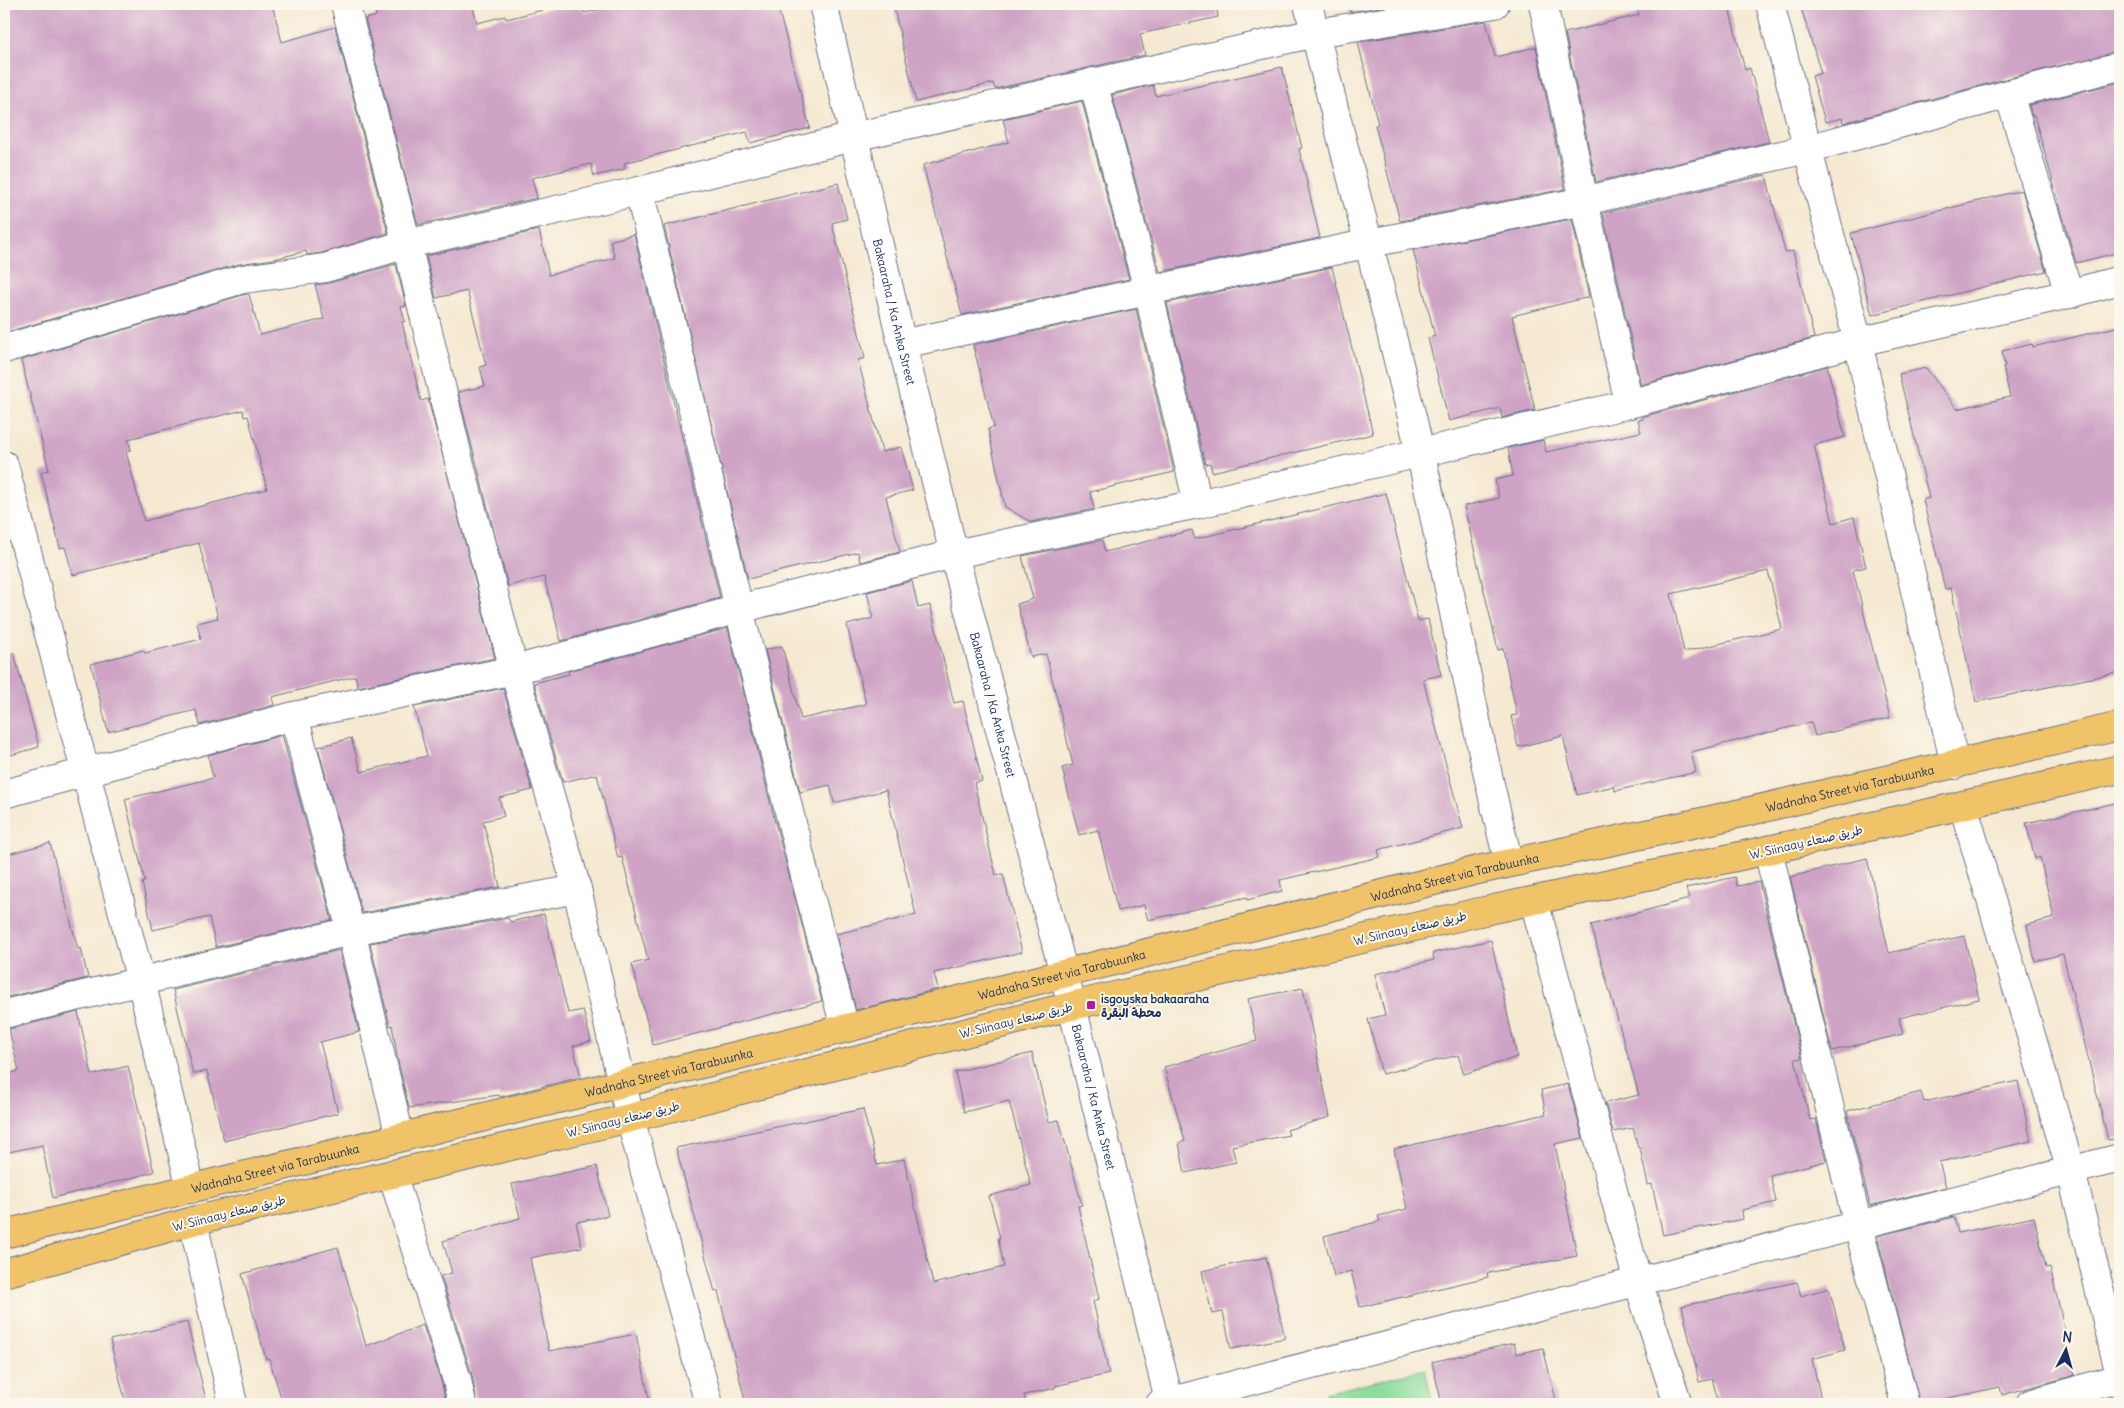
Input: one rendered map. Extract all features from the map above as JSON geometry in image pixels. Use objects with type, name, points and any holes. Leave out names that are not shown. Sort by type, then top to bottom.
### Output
[{"type":"main road","name":"Wadnaha Street via Tarabuunka","points":[[4,1234],[621,1084],[1509,863],[1711,820],[2120,726]]},
{"type":"main road","name":"W. Siinaay طريق صنعاء","points":[[4,1273],[192,1221],[630,1118],[1071,1006],[2120,769]]},
{"type":"street","points":[[345,4],[407,244],[458,457],[514,670],[577,889],[621,1084],[709,1404]]},
{"type":"street","name":"Bakaaraha / Ka Anka Street","points":[[823,4],[902,344],[954,554],[1064,974],[1166,1403]]},
{"type":"street","points":[[1308,4],[1370,243],[1420,453],[1486,772],[1509,863]]},
{"type":"street","points":[[4,349],[243,279],[325,268],[407,244],[639,191],[853,137],[1315,33],[1495,4]]},
{"type":"street","points":[[1543,4],[1584,201],[1630,404]]},
{"type":"street","points":[[1770,4],[1806,149],[1858,342],[1955,765]]},
{"type":"street","points":[[902,344],[1370,243],[1584,201],[1806,149],[2120,66]]},
{"type":"street","points":[[1092,82],[1148,290],[1198,504]]},
{"type":"street","points":[[2009,94],[2069,294]]},
{"type":"street","points":[[639,191],[693,412],[738,609],[845,1028]]},
{"type":"street","points":[[4,794],[294,716],[514,670],[738,609],[954,554],[1198,504],[1630,404],[1858,342],[2069,294],[2120,280]]},
{"type":"street","points":[[4,464],[141,981],[191,1189]]},
{"type":"street","points":[[294,716],[351,931],[400,1137]]},
{"type":"street","points":[[1963,805],[2071,1171],[2120,1377],[2030,1404]]},
{"type":"street","points":[[1768,850],[1858,1226],[1905,1404]]},
{"type":"street","points":[[4,1014],[351,931],[577,889]]},
{"type":"street","points":[[1534,901],[1638,1282],[1678,1404]]},
{"type":"street","points":[[1166,1403],[2120,1158]]},
{"type":"street","points":[[392,1174],[462,1404]]},
{"type":"street","points":[[192,1221],[233,1404]]},
{"type":"green space","points":[[1425,1369],[1433,1404],[1327,1404],[1325,1393]]},
{"type":"building","points":[[4,4],[272,4],[282,42],[335,27],[388,233],[322,253],[307,255],[306,251],[274,259],[239,264],[4,333]]},
{"type":"building","points":[[373,4],[472,4],[477,23],[505,16],[506,19],[567,4],[581,4],[584,13],[619,4],[777,4],[810,128],[750,143],[747,132],[624,163],[625,169],[594,176],[591,164],[532,178],[537,198],[418,225],[365,19],[376,16]]},
{"type":"building","points":[[893,4],[1216,4],[1218,17],[1140,34],[1145,55],[995,89],[993,83],[916,102]]},
{"type":"building","points":[[1348,4],[1398,4],[1350,12]]},
{"type":"building","points":[[1636,4],[1728,4],[1745,70],[1750,68],[1769,142],[1596,182],[1565,33],[1639,15]]},
{"type":"building","points":[[1800,4],[2120,4],[2120,51],[2005,79],[1843,123],[1842,118],[1825,122],[1812,76],[1821,73]]},
{"type":"building","points":[[1486,21],[1495,57],[1536,47],[1565,189],[1400,221],[1375,125],[1378,124],[1358,42]]},
{"type":"building","points":[[1282,67],[1302,148],[1299,149],[1320,238],[1160,272],[1112,95],[1153,85],[1156,96]]},
{"type":"building","points":[[2120,82],[2120,252],[2076,263],[2034,115],[2032,116],[2029,105]]},
{"type":"building","points":[[1082,101],[1129,279],[962,315],[923,165],[1009,142],[1003,119]]},
{"type":"building","points":[[1766,175],[1785,252],[1793,251],[1814,338],[1641,385],[1603,213]]},
{"type":"building","points":[[838,183],[847,219],[832,223],[865,358],[858,360],[882,452],[901,447],[913,490],[886,497],[900,552],[860,562],[858,552],[748,579],[664,226]]},
{"type":"building","points":[[2022,190],[2046,271],[1872,315],[1851,233]]},
{"type":"building","points":[[1572,219],[1589,297],[1512,316],[1535,410],[1502,418],[1500,408],[1449,421],[1428,338],[1435,336],[1413,250]]},
{"type":"building","points":[[539,230],[549,275],[615,258],[610,241],[634,234],[720,598],[561,641],[544,577],[508,586],[458,392],[485,386],[480,367],[486,365],[467,291],[436,298],[426,256]]},
{"type":"building","points":[[396,264],[406,306],[401,307],[405,321],[402,322],[421,401],[428,399],[495,658],[358,687],[355,676],[272,697],[274,705],[200,725],[196,710],[108,732],[91,664],[143,650],[145,653],[201,639],[197,623],[218,618],[199,543],[73,575],[65,547],[60,548],[41,472],[49,470],[21,360],[246,294],[249,294],[260,335],[324,319],[315,285],[329,283]],"holes":[[[243,410],[244,417],[248,416],[267,489],[144,521],[126,451],[131,450],[128,439]]]},
{"type":"building","points":[[1332,267],[1373,434],[1212,472],[1210,463],[1205,464],[1167,303]]},
{"type":"building","points":[[1136,309],[1174,472],[1090,492],[1094,509],[1031,522],[1005,507],[988,429],[994,427],[973,345]]},
{"type":"building","points":[[2120,326],[2120,672],[1976,702],[1951,588],[1945,589],[1923,500],[1929,498],[1899,374],[1926,368],[1957,409],[2010,397],[2003,367],[2005,366],[2002,351],[2032,344],[2033,347]]},
{"type":"building","points":[[1827,366],[1845,437],[1814,445],[1833,523],[1854,517],[1866,567],[1853,570],[1890,718],[1815,736],[1811,722],[1691,752],[1696,772],[1615,791],[1614,786],[1577,795],[1563,736],[1518,747],[1511,716],[1517,715],[1503,649],[1498,650],[1464,506],[1499,498],[1495,480],[1513,476],[1508,448],[1543,440],[1546,452],[1641,432],[1638,420],[1643,419],[1642,417]],"holes":[[[1768,571],[1782,629],[1684,652],[1671,594]]]},
{"type":"building","points":[[1386,493],[1418,621],[1428,619],[1441,675],[1423,679],[1463,828],[1378,850],[1380,857],[1280,880],[1282,891],[1247,900],[1247,897],[1148,920],[1144,905],[1118,911],[1098,830],[1079,835],[1062,768],[1073,765],[1046,654],[1031,657],[1017,604],[1033,599],[1022,556],[1102,540],[1105,552],[1192,530],[1195,539]]},
{"type":"building","points":[[912,581],[918,608],[930,605],[954,703],[963,701],[982,781],[974,783],[996,875],[1003,874],[1022,952],[934,973],[938,989],[856,1010],[836,934],[916,915],[886,790],[834,803],[830,785],[800,792],[765,650],[782,646],[801,719],[866,704],[847,625],[873,618],[867,592]]},
{"type":"building","points":[[728,628],[774,818],[822,1001],[653,1045],[632,964],[648,960],[622,857],[618,858],[597,774],[563,782],[534,683],[569,674],[568,671]]},
{"type":"building","points":[[14,653],[39,747],[4,757],[4,654]]},
{"type":"building","points":[[503,688],[532,790],[499,798],[504,816],[483,821],[500,887],[362,913],[318,747],[351,738],[361,772],[427,756],[414,707]]},
{"type":"building","points":[[282,735],[332,920],[216,947],[209,917],[153,930],[142,883],[145,882],[125,799],[213,778],[208,755]]},
{"type":"building","points":[[2120,802],[2120,1138],[2108,1140],[2063,954],[2035,961],[2027,925],[2054,918],[2040,857],[2035,859],[2026,823]]},
{"type":"building","points":[[50,843],[78,949],[81,948],[88,978],[4,998],[4,855]]},
{"type":"building","points":[[1867,858],[1889,953],[1964,936],[1979,999],[1899,1018],[1903,1034],[1832,1051],[1790,877]]},
{"type":"building","points":[[1735,877],[1737,886],[1759,882],[1802,1058],[1795,1059],[1810,1120],[1816,1119],[1826,1161],[1770,1175],[1776,1202],[1742,1210],[1743,1219],[1663,1235],[1652,1184],[1648,1185],[1640,1148],[1638,1148],[1633,1128],[1613,1132],[1605,1103],[1639,1095],[1591,925],[1689,899],[1686,888]]},
{"type":"building","points":[[544,914],[568,1013],[583,1010],[591,1041],[573,1046],[581,1077],[500,1097],[499,1095],[409,1108],[392,1025],[390,1026],[370,943],[508,918],[510,922]]},
{"type":"building","points":[[1491,940],[1517,1057],[1464,1074],[1458,1055],[1382,1074],[1368,1019],[1385,1015],[1375,974],[1434,960],[1433,953]]},
{"type":"building","points":[[339,950],[359,1032],[320,1042],[338,1113],[224,1141],[207,1071],[193,1074],[173,990]]},
{"type":"building","points":[[1303,988],[1330,1117],[1287,1130],[1289,1135],[1232,1146],[1236,1162],[1185,1173],[1179,1143],[1185,1141],[1164,1067],[1257,1041],[1248,999]]},
{"type":"building","points":[[78,1012],[92,1075],[128,1066],[154,1172],[53,1198],[42,1145],[4,1153],[4,1075],[19,1071],[9,1029]]},
{"type":"building","points":[[1032,1053],[1049,1122],[1059,1120],[1082,1205],[1078,1206],[1099,1299],[1093,1301],[1109,1374],[1024,1395],[1026,1404],[746,1404],[718,1291],[715,1292],[676,1148],[863,1109],[877,1165],[904,1159],[933,1284],[1004,1267],[998,1238],[1000,1238],[989,1196],[1031,1185],[1009,1101],[964,1112],[955,1072]]},
{"type":"building","points":[[2018,1081],[2031,1141],[1939,1162],[1946,1187],[1870,1206],[1847,1111],[1921,1092],[1924,1102]]},
{"type":"building","points":[[1568,1084],[1583,1138],[1555,1144],[1577,1256],[1487,1273],[1488,1277],[1360,1307],[1351,1271],[1334,1276],[1324,1236],[1380,1221],[1378,1216],[1407,1209],[1394,1149],[1546,1114],[1541,1090]]},
{"type":"building","points":[[597,1166],[608,1216],[576,1222],[582,1247],[530,1258],[549,1351],[636,1334],[650,1404],[477,1404],[472,1375],[441,1276],[452,1273],[443,1241],[520,1218],[512,1184]]},
{"type":"building","points":[[1954,1217],[1958,1233],[2034,1217],[2046,1268],[2050,1267],[2075,1375],[2002,1395],[2000,1387],[1920,1404],[1877,1236]]},
{"type":"building","points":[[338,1247],[366,1346],[423,1325],[442,1384],[446,1404],[283,1404],[269,1358],[266,1359],[242,1274]]},
{"type":"building","points":[[1266,1257],[1285,1338],[1231,1349],[1223,1312],[1212,1314],[1202,1271]]},
{"type":"building","points":[[1797,1282],[1801,1296],[1829,1288],[1845,1350],[1812,1359],[1822,1404],[1719,1404],[1712,1379],[1699,1382],[1682,1306]]},
{"type":"building","points":[[187,1322],[207,1404],[126,1404],[110,1340]]},
{"type":"building","points":[[1514,1343],[1517,1354],[1543,1348],[1557,1404],[1442,1404],[1432,1362]]},
{"type":"place","name":"isgoyska bakaaraha محطة البقرة","points":[[1091,1005]]}]
